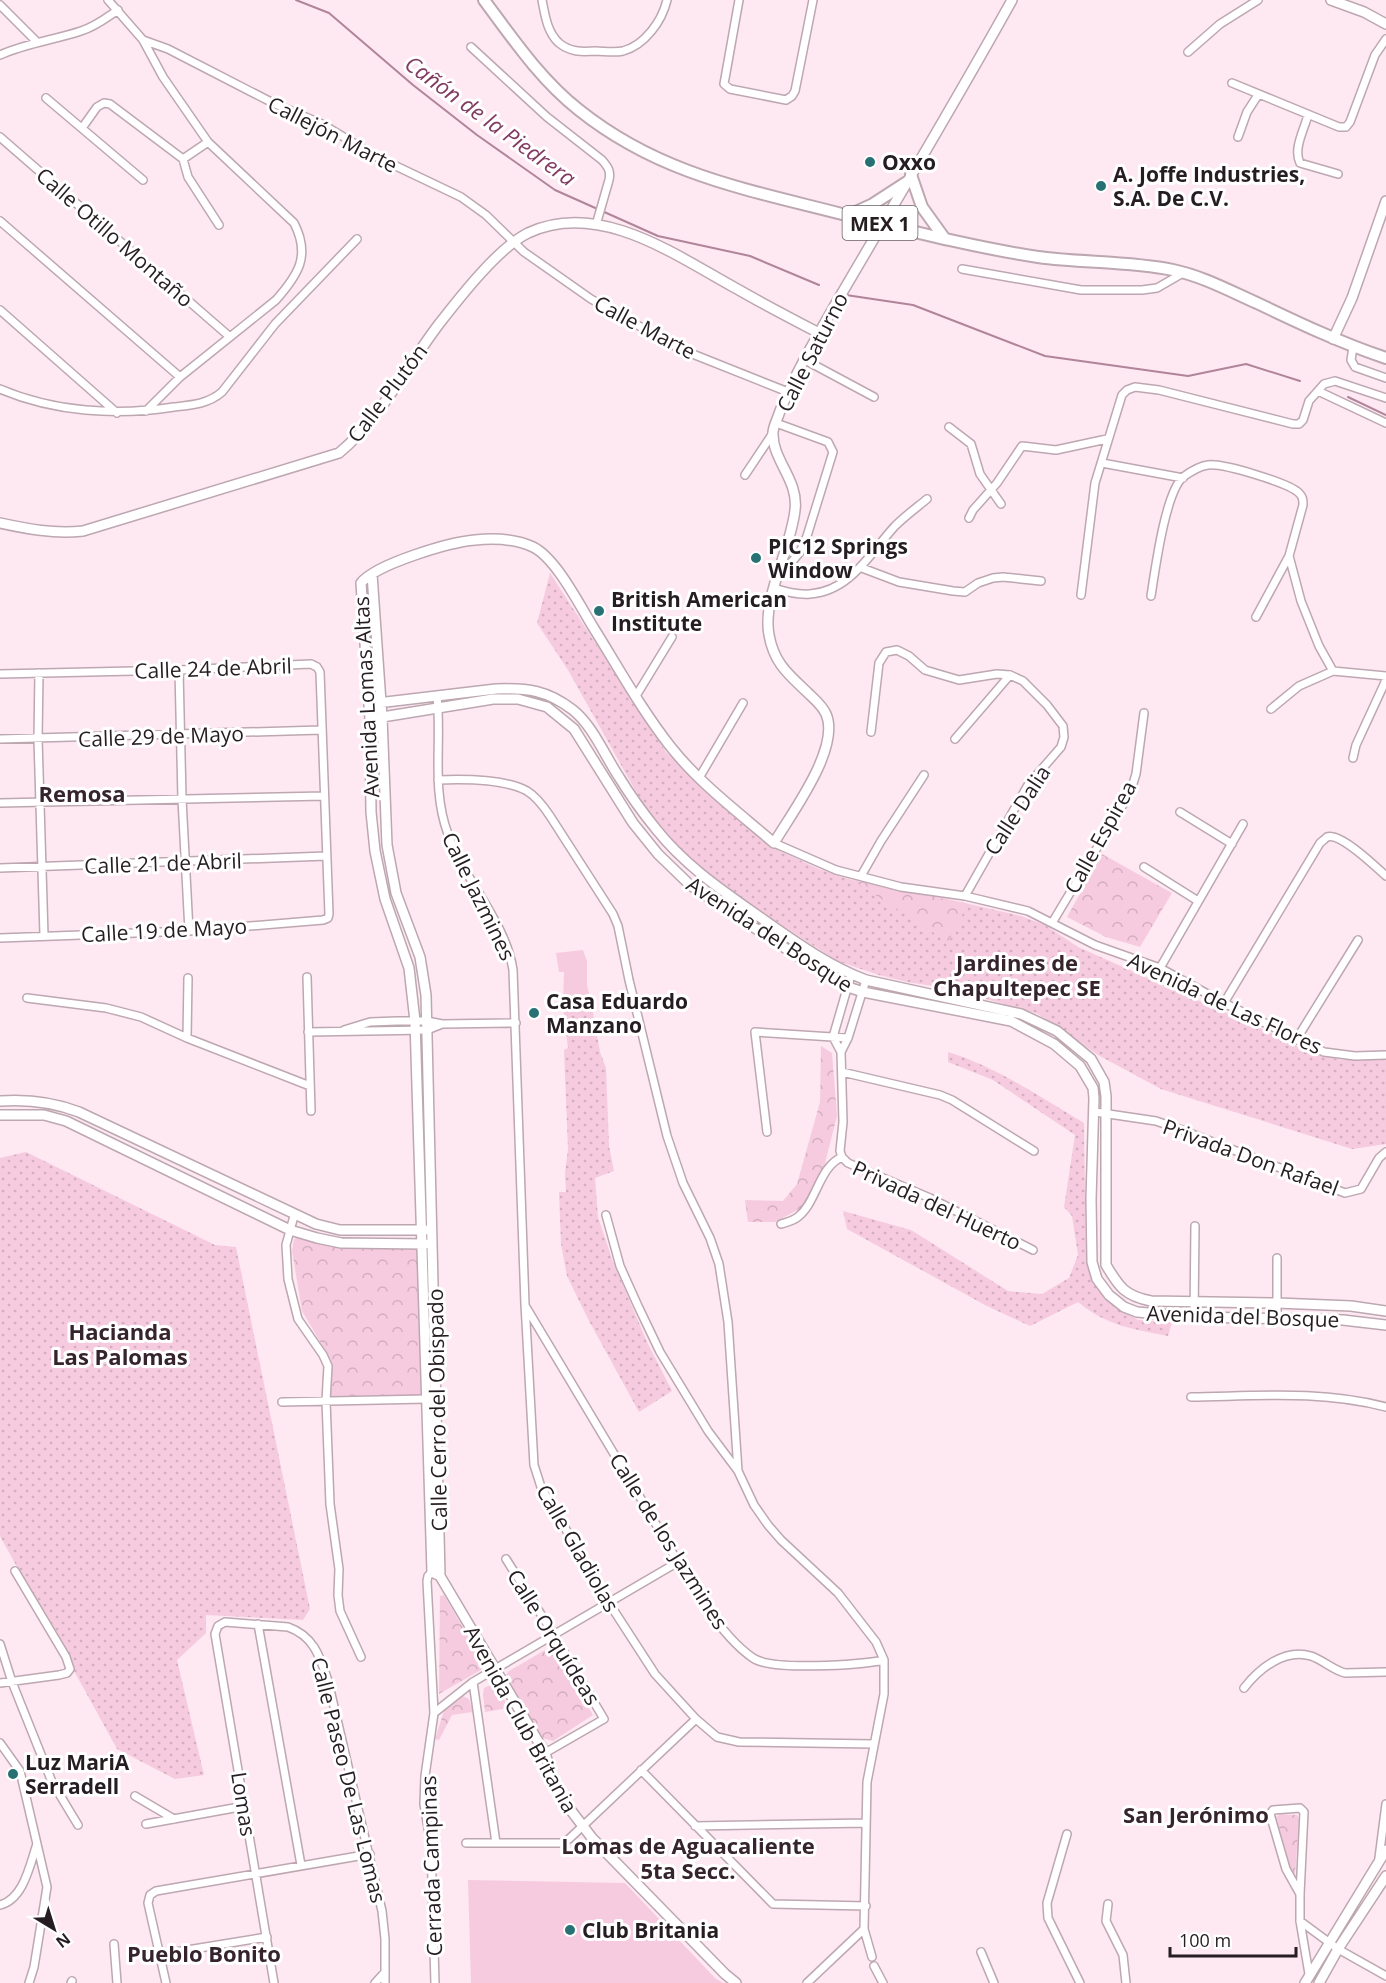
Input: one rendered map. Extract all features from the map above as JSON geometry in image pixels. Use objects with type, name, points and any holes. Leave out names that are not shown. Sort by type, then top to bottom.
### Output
[{"type":"main road","name":"MEX 1","points":[[484,0],[546,80],[577,108],[617,137],[647,154],[695,174],[945,239],[1029,255],[1183,273],[1220,286],[1333,339],[1386,358]]},
{"type":"main road","name":"Calle Saturno","points":[[774,843],[820,767],[827,738],[828,721],[819,704],[781,667],[773,652],[768,626],[774,588],[794,518],[796,495],[776,451],[773,433],[788,392],[804,360],[1012,0]]},
{"type":"main road","points":[[1331,0],[1364,12],[1386,24]]},
{"type":"main road","points":[[849,215],[873,204],[909,179],[922,207],[945,239]]},
{"type":"main road","points":[[1333,339],[1359,280],[1386,201]]},
{"type":"main road","name":"Calle Plutón","points":[[0,523],[40,532],[83,531],[339,453],[360,433],[438,325],[470,285],[513,242],[542,227],[566,223],[596,225],[636,236],[700,267],[819,333]]},
{"type":"main road","name":"Avenida de Las Flores","points":[[372,574],[421,554],[474,540],[505,539],[535,548],[557,569],[636,696],[671,747],[699,778],[774,843]]},
{"type":"main road","name":"Avenida Lomas Altas","points":[[372,574],[382,717],[387,845],[396,893],[423,969],[427,1026],[433,1244]]},
{"type":"main road","name":"Avenida Lomas Altas","points":[[372,574],[361,583],[370,719],[371,812],[375,851],[386,899],[409,968],[415,1026],[421,1244]]},
{"type":"main road","name":"Avenida del Bosque","points":[[369,704],[514,688],[546,693],[575,711],[587,725],[620,779],[670,845],[715,885],[808,951],[851,975],[866,980],[1021,1014],[1057,1031],[1091,1059],[1104,1082],[1107,1114],[1106,1265],[1117,1285],[1133,1298],[1151,1301],[1351,1306],[1386,1311]]},
{"type":"main road","name":"Avenida del Bosque","points":[[370,719],[494,699],[518,699],[547,707],[574,729],[633,823],[658,854],[690,885],[848,987],[863,992],[1011,1021],[1054,1044],[1080,1066],[1093,1088],[1095,1112],[1091,1199],[1092,1262],[1097,1279],[1109,1295],[1124,1307],[1137,1312],[1194,1317],[1343,1320],[1386,1325]]},
{"type":"main road","points":[[0,1101],[46,1102],[80,1112],[294,1216],[316,1224],[339,1230],[433,1230]]},
{"type":"main road","points":[[0,1115],[44,1115],[66,1121],[290,1230],[341,1243],[433,1244]]},
{"type":"main road","name":"Calle Cerro del Obispado","points":[[421,1244],[437,1572]]},
{"type":"main road","name":"Calle Cerro del Obispado","points":[[433,1244],[437,1572]]},
{"type":"main road","name":"Avenida Club Britania","points":[[437,1572],[545,1753],[555,1787],[582,1826],[736,1983]]},
{"type":"main road","points":[[1305,1983],[1328,1942],[1386,1851]]},
{"type":"main road","points":[[1319,1983],[1338,1949],[1386,1876]]},
{"type":"street","points":[[108,0],[143,40],[163,77],[208,142],[294,223],[301,237],[303,251],[299,266],[288,286],[276,300],[180,377],[146,411]]},
{"type":"street","points":[[542,0],[551,33],[558,42],[575,52],[622,51],[638,44],[650,33],[668,0]]},
{"type":"street","points":[[739,0],[724,84],[730,89],[786,100],[795,91],[813,0]]},
{"type":"street","points":[[1188,52],[1220,24],[1258,0]]},
{"type":"street","points":[[0,5],[36,41]]},
{"type":"street","points":[[0,55],[36,41],[92,27],[118,10]]},
{"type":"street","points":[[1232,83],[1340,128],[1346,127],[1350,122],[1375,55],[1386,39]]},
{"type":"street","name":"Callejón Marte","points":[[143,40],[168,49],[273,103],[322,124],[378,157],[461,197],[486,215],[513,242]]},
{"type":"street","points":[[471,47],[547,117],[602,160],[610,173],[596,225]]},
{"type":"street","points":[[1238,137],[1247,112],[1258,95]]},
{"type":"street","points":[[46,98],[143,180]]},
{"type":"street","points":[[82,128],[98,107],[104,103],[110,104],[183,159],[188,177],[219,225]]},
{"type":"street","points":[[1308,115],[1297,149],[1300,163],[1338,174]]},
{"type":"street","name":"Calle Otillo Montaño","points":[[0,137],[230,337]]},
{"type":"street","points":[[183,159],[208,142]]},
{"type":"street","points":[[0,221],[180,377]]},
{"type":"street","points":[[0,389],[24,399],[117,413],[146,411],[214,399],[286,311],[357,239]]},
{"type":"street","name":"Calle Marte","points":[[513,242],[591,299],[658,338],[788,392]]},
{"type":"street","points":[[962,269],[1082,290],[1157,288],[1183,273]]},
{"type":"street","points":[[276,300],[286,311]]},
{"type":"street","points":[[0,310],[117,413]]},
{"type":"street","points":[[1353,346],[1351,360],[1355,367],[1386,378]]},
{"type":"street","points":[[804,360],[874,397]]},
{"type":"street","points":[[1081,595],[1092,497],[1107,439],[1122,395],[1127,390],[1135,387],[1160,390],[1293,424],[1299,424],[1303,420],[1308,401],[1324,384],[1335,381],[1386,398]]},
{"type":"street","points":[[1318,391],[1386,423]]},
{"type":"street","points":[[776,423],[828,442],[833,452],[804,544],[791,563],[781,567]]},
{"type":"street","points":[[950,426],[971,444],[980,474],[1001,504]]},
{"type":"street","points":[[745,475],[773,433]]},
{"type":"street","points":[[969,518],[1022,446],[1056,450],[1107,439]]},
{"type":"street","points":[[1102,463],[1183,478]]},
{"type":"street","points":[[1151,596],[1160,545],[1173,494],[1183,478],[1201,466],[1210,464],[1230,467],[1250,472],[1298,491],[1303,498],[1304,505],[1289,556],[1256,617]]},
{"type":"street","points":[[774,588],[812,595],[839,584],[862,568],[895,527],[927,499]]},
{"type":"street","points":[[1289,556],[1301,601],[1319,646],[1333,671]]},
{"type":"street","points":[[862,568],[899,582],[965,592],[978,583],[1004,577],[1041,581]]},
{"type":"street","points":[[636,696],[672,637]]},
{"type":"street","points":[[871,732],[879,663],[886,652],[897,650],[909,656],[925,670],[959,680],[997,674],[1010,675]]},
{"type":"street","name":"Calle 24 de Abril","points":[[0,674],[311,664],[316,667],[320,672],[328,918]]},
{"type":"street","points":[[180,670],[182,799],[189,931]]},
{"type":"street","points":[[1271,708],[1299,686],[1333,671],[1386,678],[1356,746],[1353,758]]},
{"type":"street","points":[[39,673],[38,739],[44,867],[44,935]]},
{"type":"street","points":[[955,739],[1010,675]]},
{"type":"street","name":"Calle Dalia","points":[[964,896],[1028,785],[1061,747],[1064,737],[1063,726],[1047,705],[1023,681],[1010,675]]},
{"type":"street","name":"Calle Jazmines","points":[[437,696],[439,709],[438,780],[443,819],[456,856],[495,922],[512,959],[516,1023]]},
{"type":"street","points":[[699,778],[743,703]]},
{"type":"street","name":"Calle Espirea","points":[[1052,923],[1130,793],[1136,774],[1144,713]]},
{"type":"street","name":"Calle 29 de Mayo","points":[[0,740],[321,730]]},
{"type":"street","points":[[861,876],[924,775]]},
{"type":"street","points":[[438,780],[464,779],[491,782],[514,786],[528,792],[550,816],[613,914],[618,926],[628,980],[666,1136],[683,1183],[710,1238],[719,1264],[728,1322],[738,1471]]},
{"type":"street","points":[[0,803],[324,796]]},
{"type":"street","points":[[1180,812],[1232,844]]},
{"type":"street","points":[[1160,968],[1243,824]]},
{"type":"street","points":[[1224,1003],[1320,843],[1326,837],[1333,837],[1357,850],[1386,876]]},
{"type":"street","name":"Avenida de Las Flores","points":[[774,843],[836,870],[901,887],[964,896],[1028,911],[1095,945],[1160,968],[1296,1040],[1324,1052],[1355,1056],[1385,1053]]},
{"type":"street","name":"Calle 21 de Abril","points":[[0,868],[326,856]]},
{"type":"street","points":[[1144,867],[1198,901]]},
{"type":"street","name":"Calle 19 de Mayo","points":[[0,938],[189,931],[328,918]]},
{"type":"street","points":[[1296,1040],[1358,940]]},
{"type":"street","points":[[781,1224],[797,1219],[806,1210],[831,1165],[842,1157],[840,1151],[843,1122],[841,1052],[833,1037],[851,975]]},
{"type":"street","points":[[307,977],[311,1111]]},
{"type":"street","points":[[187,1038],[188,978]]},
{"type":"street","points":[[841,1052],[848,1038],[866,980]]},
{"type":"street","points":[[27,998],[115,1010],[141,1017],[187,1038],[310,1086]]},
{"type":"street","points":[[344,1030],[373,1022],[415,1026],[516,1023]]},
{"type":"street","points":[[373,1022],[373,1032]]},
{"type":"street","name":"Calle Gladiolas","points":[[516,1023],[525,1304],[536,1475],[541,1487],[609,1603],[655,1674],[696,1719],[717,1737],[739,1742],[873,1744]]},
{"type":"street","points":[[308,1032],[344,1030],[373,1032],[415,1026]]},
{"type":"street","points":[[767,1132],[755,1032],[848,1038]]},
{"type":"street","points":[[842,1072],[940,1095],[952,1100],[1034,1151]]},
{"type":"street","name":"Privada Don Rafael","points":[[1095,1112],[1156,1121],[1345,1193],[1361,1189],[1379,1158],[1386,1152]]},
{"type":"street","name":"Privada del Huerto","points":[[842,1157],[848,1163],[930,1198],[1033,1251]]},
{"type":"street","points":[[606,1215],[620,1266],[660,1352],[708,1431],[738,1471],[754,1505],[781,1540],[838,1593],[876,1642],[884,1660],[884,1694],[867,1782],[864,1929],[872,1957]]},
{"type":"street","points":[[294,1216],[286,1256],[289,1287],[298,1319],[323,1355],[327,1366],[330,1504],[340,1582],[338,1595],[340,1611],[361,1657]]},
{"type":"street","points":[[1194,1317],[1195,1226]]},
{"type":"street","points":[[1277,1258],[1277,1320]]},
{"type":"street","name":"Calle de los Jazmines","points":[[525,1304],[678,1562],[719,1625],[754,1659],[771,1665],[863,1664],[884,1660]]},
{"type":"street","points":[[1191,1397],[1322,1395],[1360,1400],[1386,1407]]},
{"type":"street","points":[[282,1402],[427,1399]]},
{"type":"street","name":"Calle Orquídeas","points":[[506,1559],[604,1719],[545,1753]]},
{"type":"street","points":[[434,1713],[473,1682],[678,1562]]},
{"type":"street","points":[[0,1683],[59,1675],[67,1673],[70,1669],[66,1657],[15,1570]]},
{"type":"street","name":"Calle Cerro del Obispado","points":[[434,1713],[427,1581],[437,1572]]},
{"type":"street","name":"Calle Paseo De Las Lomas","points":[[218,1626],[225,1622],[288,1627],[297,1630],[314,1645],[320,1656],[370,1854],[385,1939],[385,1983]]},
{"type":"street","points":[[258,1624],[301,1865]]},
{"type":"street","name":"Lomas","points":[[218,1626],[215,1634],[274,1983]]},
{"type":"street","points":[[0,1644],[12,1682],[52,1782],[78,1825]]},
{"type":"street","points":[[1244,1688],[1255,1674],[1272,1662],[1288,1655],[1312,1656],[1339,1672],[1386,1672]]},
{"type":"street","points":[[473,1682],[496,1843]]},
{"type":"street","name":"Cerrada Campinas","points":[[434,1713],[425,1776],[424,1804],[431,1846],[435,1983]]},
{"type":"street","points":[[466,1843],[562,1843],[696,1719]]},
{"type":"street","points":[[0,1743],[20,1771],[47,1887],[34,1967],[29,1983]]},
{"type":"street","points":[[641,1770],[773,1904],[866,1906]]},
{"type":"street","points":[[135,1796],[174,1819]]},
{"type":"street","points":[[1379,1860],[1386,1804]]},
{"type":"street","points":[[146,1824],[245,1806]]},
{"type":"street","points":[[1300,1894],[1286,1869],[1270,1814],[1273,1810],[1300,1808],[1304,1812],[1300,1921],[1310,1974]]},
{"type":"street","points":[[695,1826],[866,1823]]},
{"type":"street","points":[[1067,1834],[1047,1903],[1048,1918],[1080,1983]]},
{"type":"street","points":[[0,1905],[14,1896],[22,1885],[37,1844]]},
{"type":"street","points":[[166,1983],[148,1903],[150,1895],[156,1891],[370,1854]]},
{"type":"street","points":[[1108,1904],[1106,1921],[1123,1955],[1125,1982]]},
{"type":"street","points":[[1300,1921],[1338,1949],[1386,1976]]},
{"type":"street","points":[[807,1983],[864,1929]]},
{"type":"street","points":[[175,1952],[267,1937]]},
{"type":"street","points":[[114,1944],[117,1983]]},
{"type":"street","points":[[981,1952],[994,1983]]},
{"type":"street","points":[[874,1966],[883,1983]]},
{"type":"street","points":[[375,1983],[385,1972]]},
{"type":"green space","points":[[550,573],[666,752],[712,798],[769,846],[819,869],[852,880],[1021,916],[1045,925],[1078,947],[1285,1039],[1312,1054],[1342,1060],[1386,1059],[1386,1144],[1352,1149],[1161,1089],[1098,1055],[1038,1014],[952,989],[879,975],[837,961],[751,905],[709,874],[682,850],[645,808],[568,670],[537,623]]},
{"type":"green space","points":[[1102,854],[1172,893],[1140,947],[1106,937],[1067,917]]},
{"type":"green space","points":[[852,880],[968,904],[948,942]]},
{"type":"green space","points":[[583,950],[587,961],[587,985],[592,1007],[563,1006],[564,972],[559,972],[556,953]]},
{"type":"green space","points":[[563,1006],[592,1007],[600,1052],[606,1068],[609,1146],[614,1171],[595,1178],[598,1217],[612,1259],[647,1342],[672,1391],[639,1412],[567,1276],[561,1244],[559,1192],[566,1192],[565,1173],[568,1149],[564,1050],[568,1048]]},
{"type":"green space","points":[[821,1046],[832,1053],[837,1116],[823,1171],[807,1205],[775,1222],[748,1222],[745,1200],[783,1201],[797,1184],[820,1102]]},
{"type":"green space","points":[[948,1052],[1001,1074],[1084,1123],[1086,1262],[1093,1284],[1116,1306],[1138,1320],[1172,1322],[1168,1336],[1110,1321],[1078,1302],[1030,1326],[985,1305],[847,1229],[843,1211],[911,1230],[1008,1291],[1042,1294],[1069,1278],[1078,1255],[1072,1216],[1064,1207],[1075,1135],[993,1080],[948,1062]]},
{"type":"green space","points":[[26,1152],[215,1245],[236,1247],[310,1609],[303,1620],[206,1615],[206,1633],[177,1660],[204,1775],[175,1779],[117,1749],[0,1536],[0,1158]]},
{"type":"green space","points":[[301,1236],[421,1248],[425,1395],[330,1396],[331,1360],[302,1311],[292,1251],[294,1239]]},
{"type":"green space","points":[[444,1595],[486,1667],[439,1694],[440,1596]]},
{"type":"green space","points":[[552,1646],[593,1715],[553,1741],[539,1737],[506,1675]]},
{"type":"green space","points":[[495,1683],[509,1708],[485,1712],[484,1688]]},
{"type":"green space","points":[[463,1696],[469,1699],[473,1712],[452,1715],[439,1740],[435,1739],[444,1711]]},
{"type":"green space","points":[[1280,1814],[1297,1815],[1299,1819],[1295,1876],[1292,1873],[1276,1817]]},
{"type":"green space","name":"Club Britania","points":[[468,1880],[625,1883],[715,1978],[723,1983],[471,1983]]},
{"type":"waterway","name":"Cañón de la Piedrera","points":[[296,0],[329,13],[413,85],[477,135],[555,190],[658,236],[750,256],[819,285]]},
{"type":"waterway","name":"Cañón de la Piedrera","points":[[846,295],[913,305],[1045,356],[1188,376],[1246,364],[1300,381]]},
{"type":"waterway","name":"Cañón de la Piedrera","points":[[1348,397],[1386,415]]},
{"type":"place","name":"Oxxo","points":[[870,162]]},
{"type":"place","name":"A. Joffe Industries, S.A. De C.V.","points":[[1101,186]]},
{"type":"place","name":"PIC12 Springs Window","points":[[756,558]]},
{"type":"place","name":"British American Institute","points":[[599,611]]},
{"type":"place","name":"Casa Eduardo Manzano","points":[[534,1013]]},
{"type":"place","name":"Luz MariA Serradell","points":[[13,1774]]},
{"type":"place","name":"Club Britania","points":[[570,1930]]},
{"type":"district","name":"Remosa","points":[[82,793]]},
{"type":"district","name":"Jardines de Chapultepec SE","points":[[1017,974]]},
{"type":"district","name":"Hacianda Las Palomas","points":[[120,1344]]},
{"type":"district","name":"San Jerónimo","points":[[1196,1814]]},
{"type":"district","name":"Lomas de Aguacaliente 5ta Secc.","points":[[688,1858]]},
{"type":"district","name":"Pueblo Bonito","points":[[204,1953]]}]
